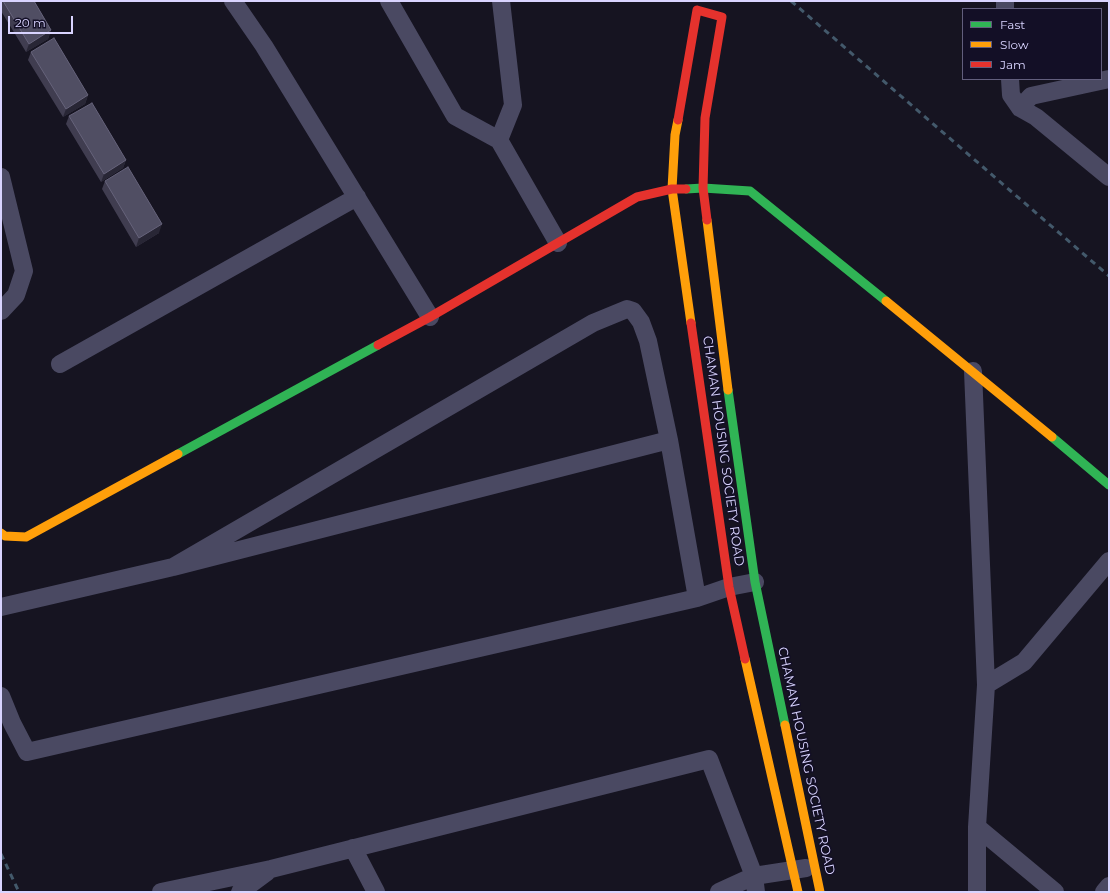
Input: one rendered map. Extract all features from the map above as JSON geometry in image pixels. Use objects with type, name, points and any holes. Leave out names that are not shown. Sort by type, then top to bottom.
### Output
[{"type":"street","points":[[233,1],[264,46],[430,317]]},
{"type":"street","points":[[389,1],[455,116],[499,140],[558,243]]},
{"type":"street","points":[[499,140],[513,105],[501,1]]},
{"type":"street","name":"CHAMAN HOUSING SOCIETY ROAD","points":[[798,892],[729,586],[672,189],[675,135],[697,10],[722,17],[705,118],[703,188],[719,325],[755,582],[820,892]]},
{"type":"street","points":[[1020,108],[1031,96],[1109,79]]},
{"type":"street","points":[[1010,80],[1011,95],[1020,108],[1036,117],[1109,178]]},
{"type":"street","points":[[1,177],[24,271],[16,295],[1,311]]},
{"type":"street","points":[[1,533],[5,536],[26,537],[430,317],[638,197],[672,189],[703,188],[750,191],[973,371],[1109,485]]},
{"type":"street","points":[[60,364],[357,197]]},
{"type":"street","points":[[173,567],[593,323],[627,309],[633,311],[641,322],[648,341],[669,440],[697,598]]},
{"type":"street","points":[[973,371],[986,685],[977,827],[977,892]]},
{"type":"street","points":[[1,607],[173,567],[669,440]]},
{"type":"street","points":[[986,685],[1024,662],[1109,561]]},
{"type":"street","points":[[1,696],[12,724],[27,752],[697,598],[729,586],[755,582]]},
{"type":"street","points":[[161,892],[271,869],[709,759],[755,884]]},
{"type":"street","points":[[977,827],[1055,892]]},
{"type":"street","points":[[353,848],[376,892]]},
{"type":"street","points":[[719,892],[755,884],[793,870],[815,866]]},
{"type":"street","points":[[240,892],[271,869]]},
{"type":"street","points":[[1104,892],[1109,886]]},
{"type":"building","points":[[3,1],[34,1],[51,30],[29,44]]},
{"type":"building","points":[[54,38],[88,95],[66,109],[31,52]]},
{"type":"building","points":[[92,103],[126,160],[104,174],[69,116]]},
{"type":"building","points":[[128,167],[162,224],[139,238],[105,181]]},
{"type":"railway","points":[[791,1],[1109,276]]},
{"type":"railway","points":[[1,854],[19,892]]},
{"type":"traffic: fast","points":[[686,189],[703,188],[750,191],[886,301]]},
{"type":"traffic: fast","points":[[178,454],[378,345]]},
{"type":"traffic: fast","points":[[728,390],[755,582],[785,725]]},
{"type":"traffic: fast","points":[[1052,437],[1109,485]]},
{"type":"traffic: slow","points":[[678,120],[675,135],[672,189],[691,323]]},
{"type":"traffic: slow","points":[[707,220],[728,390]]},
{"type":"traffic: slow","points":[[886,301],[1052,437]]},
{"type":"traffic: slow","points":[[1,533],[5,536],[26,537],[178,454]]},
{"type":"traffic: slow","points":[[745,659],[798,892]]},
{"type":"traffic: slow","points":[[785,725],[820,892]]},
{"type":"traffic: jam","points":[[678,120],[697,10],[722,17],[705,118],[703,188],[707,220]]},
{"type":"traffic: jam","points":[[378,345],[430,317],[637,197],[672,189],[686,189]]},
{"type":"traffic: jam","points":[[691,323],[729,587],[745,659]]}]
